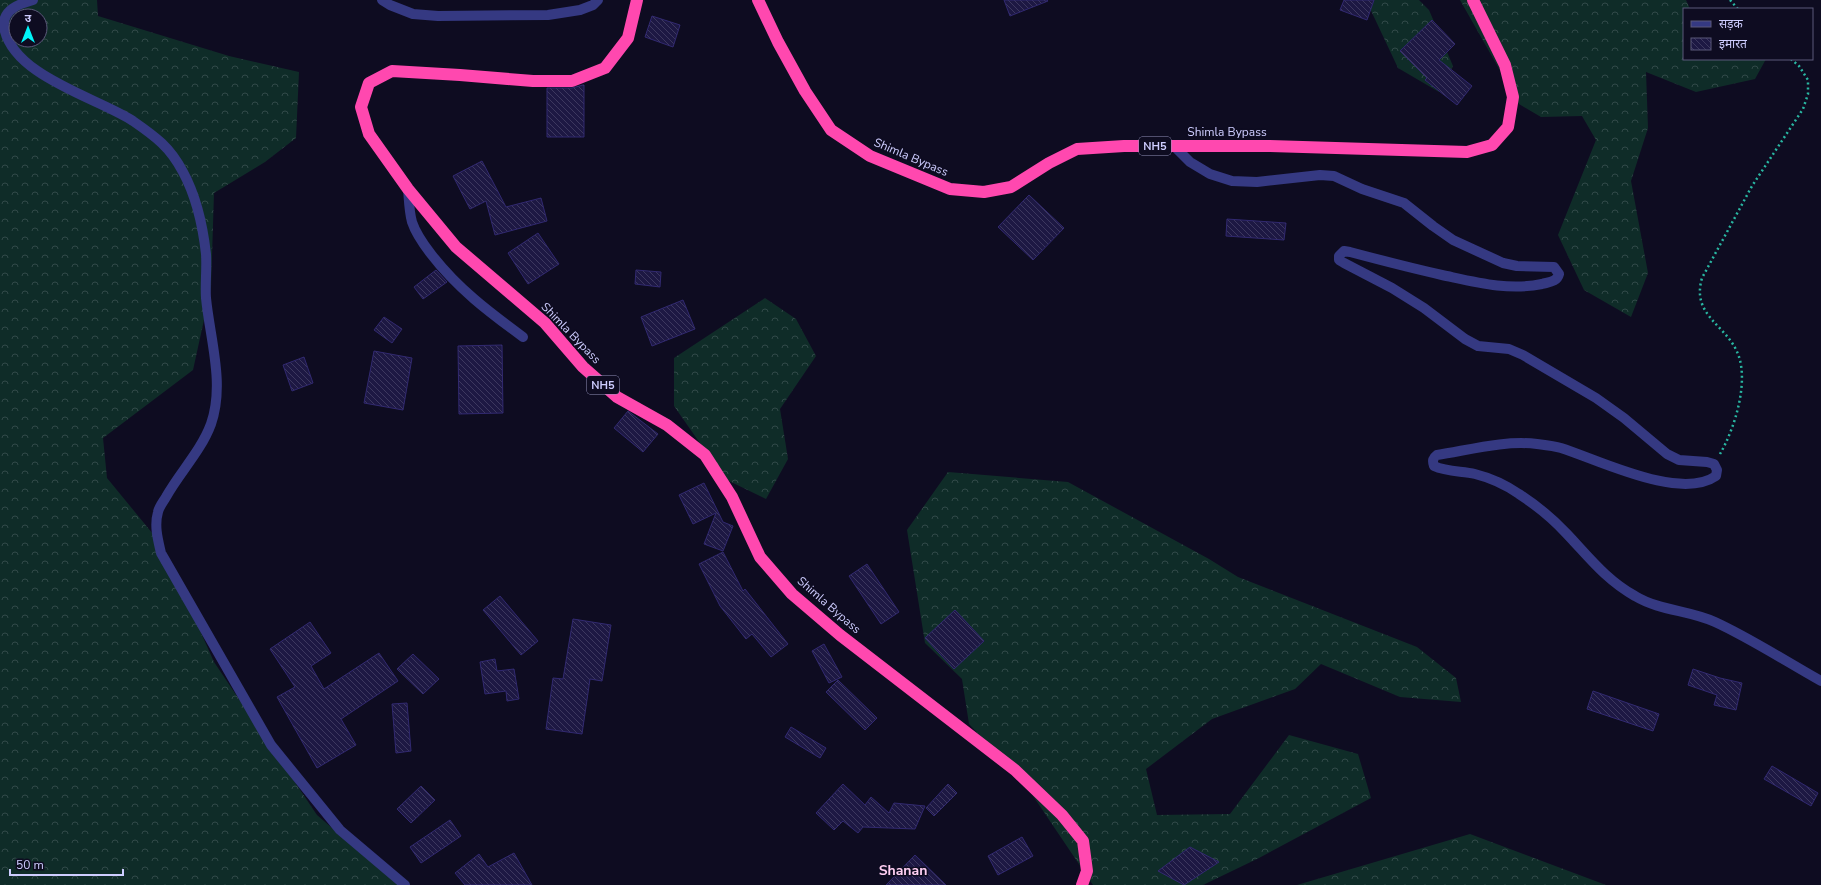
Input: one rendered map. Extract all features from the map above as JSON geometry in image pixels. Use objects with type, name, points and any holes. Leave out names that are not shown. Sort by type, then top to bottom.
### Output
[{"type":"highway","name":"Shimla Bypass","points":[[637,0],[628,38],[605,68],[572,81],[533,81],[392,71],[370,83],[361,107],[369,134],[408,189],[456,247],[545,323],[583,367],[617,397],[667,425],[705,455],[732,497],[760,557],[792,594],[840,635],[1015,770],[1062,815],[1083,841],[1087,871],[1082,885]]},
{"type":"highway","name":"Shimla Bypass","points":[[758,0],[778,42],[805,91],[831,130],[870,156],[950,189],[984,192],[1011,187],[1049,163],[1077,149],[1124,146],[1269,146],[1467,152],[1492,145],[1508,127],[1513,97],[1505,65],[1473,0]]},
{"type":"street","points":[[33,0],[21,3],[9,10],[4,22],[6,36],[22,60],[67,90],[131,120],[165,144],[183,172],[198,210],[206,254],[206,298],[215,369],[216,398],[211,424],[200,446],[169,492],[158,512],[156,534],[161,552],[271,745],[340,830],[405,885]]},
{"type":"street","points":[[382,0],[390,5],[413,14],[438,16],[548,15],[580,10],[593,5],[598,0]]},
{"type":"street","points":[[1174,146],[1190,162],[1210,174],[1232,181],[1257,182],[1320,175],[1334,176],[1362,189],[1404,203],[1453,240],[1503,263],[1518,266],[1554,267],[1559,274],[1558,278],[1553,282],[1533,286],[1505,286],[1476,283],[1350,252],[1344,251],[1338,256],[1339,260],[1392,288],[1424,308],[1465,339],[1478,346],[1509,349],[1523,355],[1596,398],[1624,418],[1667,454],[1679,460],[1708,462],[1714,464],[1717,470],[1716,476],[1709,482],[1684,484],[1653,481],[1559,447],[1511,443],[1437,455],[1433,457],[1432,461],[1434,466],[1440,469],[1476,474],[1498,482],[1519,494],[1550,518],[1594,565],[1634,596],[1659,607],[1687,613],[1715,622],[1821,681]]},
{"type":"street","points":[[408,189],[412,223],[423,244],[442,268],[464,291],[523,337]]},
{"type":"path","points":[[1730,0],[1737,8]]},
{"type":"path","points":[[1714,464],[1726,444],[1734,420],[1741,388],[1743,370],[1738,353],[1725,334],[1704,311],[1700,300],[1699,289],[1702,278],[1752,186],[1803,109],[1808,94],[1808,80],[1799,66],[1792,60]]},
{"type":"green space","points":[[0,0],[97,0],[98,16],[229,56],[299,72],[296,138],[265,162],[214,193],[211,288],[193,370],[103,438],[107,478],[162,545],[214,662],[317,815],[398,885],[0,885]]},
{"type":"green space","points":[[1366,0],[1419,0],[1429,10],[1453,66],[1439,92],[1398,68]]},
{"type":"green space","points":[[1460,0],[1686,0],[1690,8],[1683,8],[1683,60],[1765,60],[1755,79],[1696,92],[1646,72],[1648,128],[1631,181],[1648,273],[1631,317],[1584,290],[1558,235],[1596,140],[1582,116],[1541,117],[1519,104]]},
{"type":"green space","points":[[765,298],[796,319],[816,356],[780,409],[788,459],[766,499],[725,479],[674,406],[674,358]]},
{"type":"green space","points":[[948,472],[1068,482],[1209,559],[1238,577],[1417,647],[1456,678],[1461,702],[1400,697],[1321,664],[1295,689],[1212,719],[1146,769],[1157,815],[1230,814],[1289,735],[1358,754],[1371,798],[1259,858],[1203,885],[1093,885],[1025,784],[969,724],[962,679],[925,643],[907,530]]},
{"type":"green space","points":[[1470,834],[1606,885],[1297,885]]},
{"type":"building","points":[[1004,0],[1047,0],[1048,1],[1010,16]]},
{"type":"building","points":[[1344,0],[1374,0],[1367,20],[1340,10]]},
{"type":"building","points":[[652,16],[680,25],[673,47],[645,37]]},
{"type":"building","points":[[1432,20],[1455,44],[1439,60],[1472,86],[1457,105],[1425,80],[1427,78],[1400,51]]},
{"type":"building","points":[[584,85],[584,137],[547,137],[547,88],[572,88]]},
{"type":"building","points":[[482,161],[506,207],[541,198],[547,221],[495,235],[486,201],[470,209],[453,176]]},
{"type":"building","points":[[1029,195],[1064,228],[1033,260],[998,227]]},
{"type":"building","points":[[1227,219],[1286,223],[1284,240],[1226,236]]},
{"type":"building","points":[[538,233],[559,264],[528,284],[508,253]]},
{"type":"building","points":[[436,270],[447,282],[423,299],[414,287]]},
{"type":"building","points":[[636,270],[661,272],[660,287],[635,284]]},
{"type":"building","points":[[683,300],[695,329],[652,346],[641,317]]},
{"type":"building","points":[[384,317],[402,329],[392,343],[374,330]]},
{"type":"building","points":[[502,345],[503,413],[459,414],[458,346]]},
{"type":"building","points":[[374,351],[412,358],[403,410],[364,403]]},
{"type":"building","points":[[304,357],[313,383],[292,391],[283,365]]},
{"type":"building","points":[[628,411],[658,434],[643,452],[614,428]]},
{"type":"building","points":[[704,483],[723,522],[733,526],[723,551],[704,544],[716,513],[693,524],[679,495]]},
{"type":"building","points":[[723,552],[743,591],[745,589],[788,644],[771,657],[752,634],[746,639],[720,606],[699,564]]},
{"type":"building","points":[[867,564],[899,612],[881,624],[849,576]]},
{"type":"building","points":[[500,596],[538,641],[521,655],[483,610]]},
{"type":"building","points":[[955,610],[984,641],[954,669],[925,638]]},
{"type":"building","points":[[573,619],[611,625],[602,681],[590,679],[582,734],[546,729],[553,678],[563,679]]},
{"type":"building","points":[[310,622],[331,653],[311,666],[324,689],[379,653],[398,681],[341,719],[356,745],[317,768],[277,697],[295,687],[270,649]]},
{"type":"building","points":[[824,644],[842,677],[829,683],[812,651]]},
{"type":"building","points":[[413,654],[439,679],[423,694],[397,669]]},
{"type":"building","points":[[495,659],[497,671],[514,669],[519,699],[507,701],[506,691],[485,694],[480,662]]},
{"type":"building","points":[[1693,669],[1720,678],[1742,683],[1736,710],[1714,705],[1717,695],[1688,685]]},
{"type":"building","points":[[838,680],[877,718],[865,730],[826,692]]},
{"type":"building","points":[[1593,691],[1659,714],[1653,731],[1587,709]]},
{"type":"building","points":[[407,703],[411,751],[396,753],[392,704]]},
{"type":"building","points":[[791,727],[826,748],[820,758],[785,737]]},
{"type":"building","points":[[1772,766],[1818,793],[1811,806],[1764,779]]},
{"type":"building","points":[[843,784],[865,805],[871,797],[889,813],[894,803],[925,806],[915,829],[863,827],[858,833],[843,821],[834,830],[816,813]]},
{"type":"building","points":[[948,784],[957,793],[934,816],[926,808]]},
{"type":"building","points":[[421,786],[435,800],[411,823],[397,809]]},
{"type":"building","points":[[450,820],[461,836],[421,863],[410,847]]},
{"type":"building","points":[[1022,837],[1033,856],[998,875],[988,856]]},
{"type":"building","points":[[1190,847],[1219,862],[1184,885],[1158,871]]},
{"type":"building","points":[[514,853],[532,885],[465,885],[455,873],[479,854],[488,867]]},
{"type":"building","points":[[915,855],[946,885],[886,885]]},
{"type":"district","name":"Shanan","points":[[903,870]]}]
